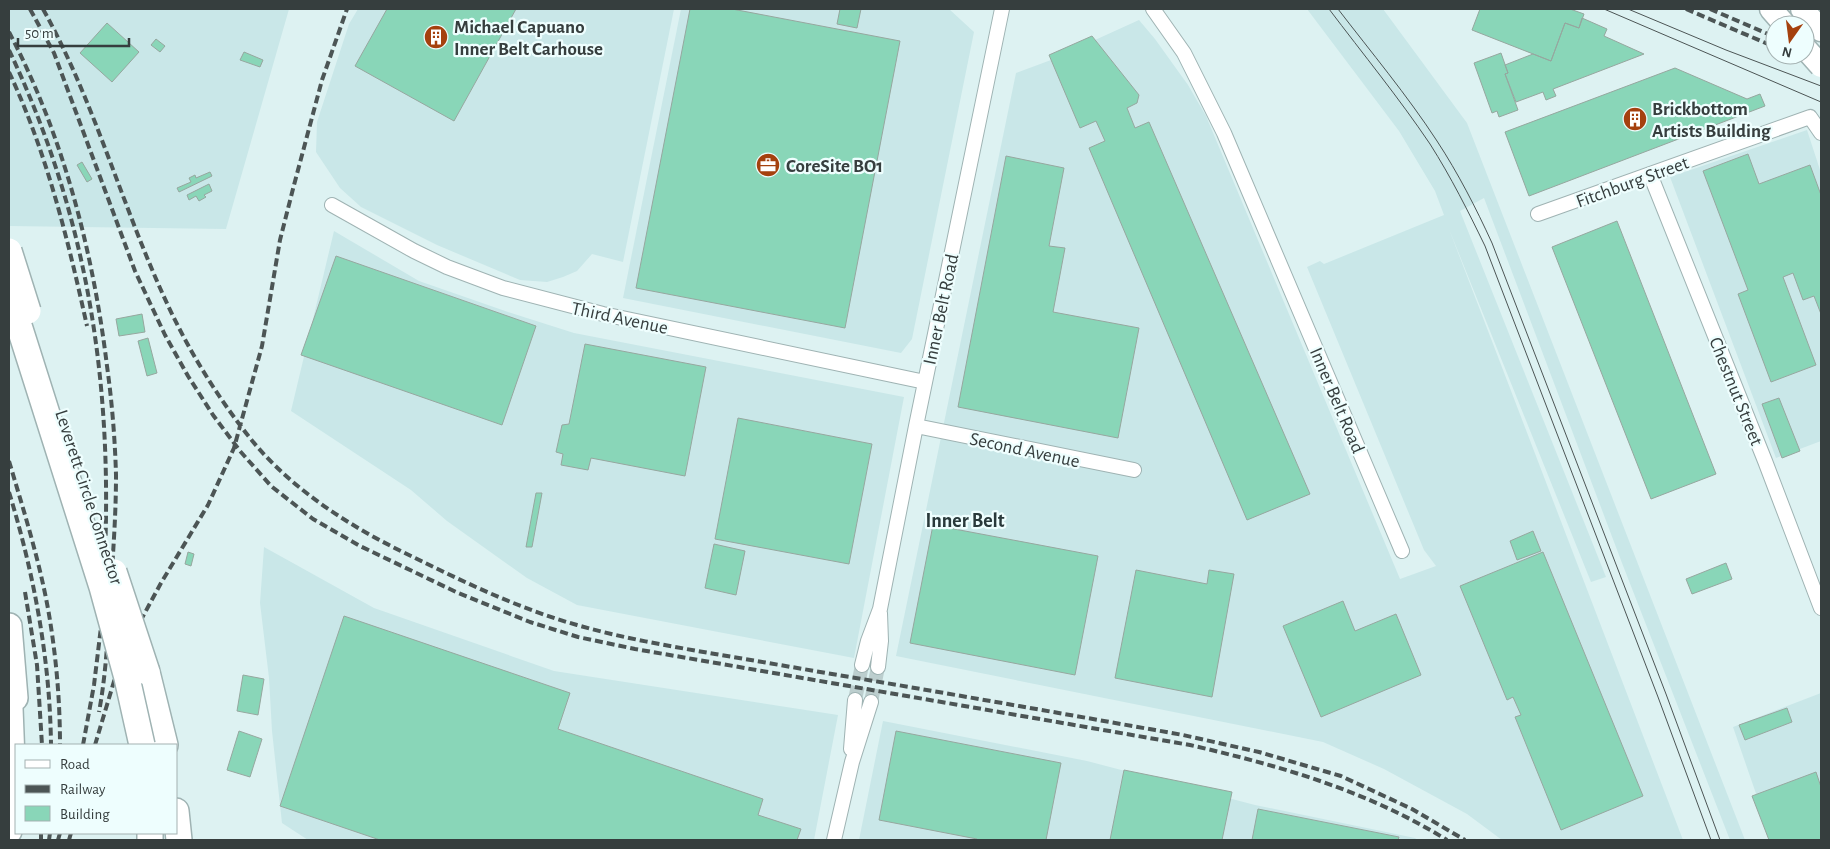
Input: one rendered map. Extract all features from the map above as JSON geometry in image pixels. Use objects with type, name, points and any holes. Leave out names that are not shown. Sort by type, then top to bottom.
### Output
[{"type":"highway","points":[[1802,9],[1821,30]]},
{"type":"highway","name":"Leverett Circle Connector","points":[[9,251],[147,672],[165,744]]},
{"type":"highway","name":"Leverett Circle Connector","points":[[9,294],[102,587],[127,678],[142,744]]},
{"type":"highway","points":[[9,626],[15,696],[16,744]]},
{"type":"highway","points":[[9,682],[12,760],[9,831]]},
{"type":"highway","points":[[13,840],[15,795]]},
{"type":"street","name":"Inner Belt Road","points":[[862,665],[868,641],[880,609],[1002,9]]},
{"type":"street","name":"Inner Belt Road","points":[[1153,9],[1184,53],[1224,133],[1402,551]]},
{"type":"street","name":"Fitchburg Street","points":[[1538,214],[1810,117],[1821,133]]},
{"type":"street","name":"Chestnut Street","points":[[1650,174],[1821,608]]},
{"type":"street","name":"Third Avenue","points":[[332,206],[414,251],[448,267],[504,288],[603,314],[925,382]]},
{"type":"street","name":"Second Avenue","points":[[916,426],[1134,470]]},
{"type":"street","name":"Inner Belt Road","points":[[878,668],[881,641],[880,609]]},
{"type":"street","points":[[852,762],[852,729],[855,700]]},
{"type":"street","points":[[834,840],[852,762],[871,702]]},
{"type":"shaded area","points":[[9,9],[289,9],[226,229],[9,226]]},
{"type":"shaded area","points":[[358,9],[674,9],[623,262],[592,254],[577,271],[563,277],[547,282],[520,280],[437,245],[361,207],[340,188],[316,152],[317,122],[349,24]]},
{"type":"shaded area","name":"CoreSite BO1","points":[[681,9],[949,9],[974,32],[912,339],[901,353],[623,298]]},
{"type":"shaded area","points":[[1307,9],[1383,9],[1467,123],[1745,840],[1730,840],[1622,563],[1484,198],[1460,211],[1606,577],[1591,582],[1449,229],[1683,840],[1502,840],[1467,814],[1384,769],[1323,742],[896,656],[1016,73],[1051,60],[1139,20],[1188,85],[1206,116],[1400,579],[1436,566],[1424,550],[1307,267],[1320,261],[1324,264],[1444,215],[1435,191],[1399,131]]},
{"type":"shaded area","points":[[1807,130],[1821,173],[1821,441],[1776,458],[1670,177]]},
{"type":"shaded area","points":[[334,231],[419,281],[574,333],[904,397],[854,658],[577,605],[527,578],[447,521],[411,490],[291,411]]},
{"type":"shaded area","points":[[264,547],[374,608],[554,671],[838,715],[814,840],[308,840],[282,823],[260,603]]},
{"type":"shaded area","points":[[1821,693],[1821,840],[1772,840],[1733,727]]},
{"type":"shaded area","points":[[883,721],[1087,761],[1255,805],[1418,840],[859,840]]},
{"type":"building","name":"Michael Capuano Inner Belt Carhouse","points":[[387,9],[516,9],[454,121],[355,66]]},
{"type":"building","name":"CoreSite BO1","points":[[690,9],[732,9],[900,41],[845,328],[636,288]]},
{"type":"building","points":[[840,9],[861,9],[857,28],[837,24]]},
{"type":"building","points":[[1480,9],[1570,9],[1584,14],[1579,28],[1565,23],[1551,61],[1472,30]]},
{"type":"building","points":[[1582,18],[1607,29],[1604,36],[1644,54],[1553,89],[1556,96],[1546,100],[1543,92],[1516,102],[1505,74],[1508,73],[1505,65],[1533,54],[1551,61],[1565,23],[1579,28]]},
{"type":"building","points":[[107,23],[139,52],[112,82],[80,53]]},
{"type":"building","points":[[1092,36],[1139,95],[1137,103],[1127,108],[1135,128],[1149,122],[1310,494],[1247,520],[1089,148],[1105,141],[1096,121],[1080,128],[1049,55]]},
{"type":"building","points":[[156,39],[165,46],[160,52],[151,45]]},
{"type":"building","points":[[244,52],[263,60],[260,67],[240,60]]},
{"type":"building","points":[[1501,53],[1508,73],[1505,74],[1518,110],[1499,117],[1497,111],[1492,113],[1474,63]]},
{"type":"building","name":"Brickbottom Artists Building","points":[[1675,68],[1747,99],[1760,94],[1765,106],[1529,196],[1505,132]]},
{"type":"building","points":[[1748,154],[1759,184],[1810,165],[1821,195],[1821,314],[1814,296],[1803,300],[1793,273],[1783,277],[1816,365],[1771,382],[1738,294],[1748,290],[1703,171]]},
{"type":"building","points":[[1006,156],[1064,168],[1049,246],[1065,248],[1053,312],[1139,328],[1118,438],[958,407]]},
{"type":"building","points":[[82,162],[92,179],[87,182],[77,165]]},
{"type":"building","points":[[210,172],[212,176],[179,192],[177,188],[191,182],[189,178],[195,175],[196,178]]},
{"type":"building","points":[[209,184],[212,191],[204,195],[206,197],[199,201],[196,196],[189,200],[187,195]]},
{"type":"building","points":[[1617,221],[1716,474],[1651,499],[1552,247]]},
{"type":"building","points":[[336,256],[536,326],[502,425],[301,355]]},
{"type":"building","points":[[142,314],[145,332],[119,336],[116,319]]},
{"type":"building","points":[[148,338],[157,373],[147,376],[138,341]]},
{"type":"building","points":[[585,344],[706,367],[685,476],[591,458],[588,470],[561,465],[563,454],[556,452],[562,425],[569,424]]},
{"type":"building","points":[[1779,398],[1800,451],[1782,458],[1762,404]]},
{"type":"building","points":[[738,418],[872,444],[849,564],[715,539]]},
{"type":"building","points":[[536,493],[542,493],[532,547],[526,547]]},
{"type":"building","points":[[933,525],[1098,556],[1075,675],[910,643]]},
{"type":"building","points":[[1533,531],[1541,551],[1517,560],[1510,541]]},
{"type":"building","points":[[714,544],[745,551],[736,595],[705,588]]},
{"type":"building","points":[[188,552],[194,554],[191,566],[185,564]]},
{"type":"building","points":[[1543,552],[1643,796],[1561,830],[1515,717],[1521,715],[1513,697],[1507,700],[1460,586]]},
{"type":"building","points":[[1726,563],[1732,579],[1692,594],[1686,579]]},
{"type":"building","points":[[1136,570],[1207,584],[1209,570],[1234,574],[1212,697],[1115,678]]},
{"type":"building","points":[[1343,601],[1355,631],[1396,614],[1421,675],[1321,717],[1283,626]]},
{"type":"building","points":[[344,616],[570,693],[558,729],[763,799],[758,815],[801,829],[797,840],[380,840],[280,806]]},
{"type":"building","points":[[243,675],[264,679],[258,715],[237,711]]},
{"type":"building","points":[[1787,708],[1792,722],[1745,740],[1739,725]]},
{"type":"building","points":[[239,731],[262,739],[250,777],[227,770]]},
{"type":"building","points":[[896,731],[1061,763],[1046,840],[976,840],[879,820]]},
{"type":"building","points":[[1124,770],[1232,792],[1222,840],[1110,840]]},
{"type":"building","points":[[1816,772],[1821,787],[1821,840],[1769,840],[1752,796]]},
{"type":"building","points":[[1258,809],[1399,837],[1398,840],[1252,840]]},
{"type":"tunnel","points":[[855,700],[862,665]]},
{"type":"tunnel","points":[[871,702],[878,667]]},
{"type":"tram line","points":[[1329,9],[1430,144],[1459,194],[1485,246],[1711,840]]},
{"type":"tram line","points":[[1338,9],[1401,90],[1437,141],[1466,191],[1492,243],[1666,694],[1720,840]]},
{"type":"tram line","points":[[1604,9],[1821,102]]},
{"type":"tram line","points":[[1628,9],[1726,50],[1821,86]]},
{"type":"railway","points":[[30,9],[54,53],[135,271],[165,335],[213,415],[240,451],[271,486],[313,519],[360,546],[456,592],[530,622],[578,637],[635,649],[1190,745],[1290,771],[1323,782],[1386,807],[1447,840]]},
{"type":"railway","points":[[43,9],[62,46],[95,122],[156,278],[180,331],[196,360],[223,402],[260,450],[299,487],[343,519],[433,567],[494,595],[556,619],[611,634],[663,645],[1183,735],[1259,752],[1341,776],[1412,809],[1465,840]]},
{"type":"railway","points":[[95,744],[115,678],[128,644],[161,583],[208,505],[234,448],[262,346],[280,240],[294,185],[322,80],[347,9]]},
{"type":"railway","points":[[1686,9],[1765,43]]},
{"type":"railway","points":[[1710,9],[1765,33]]},
{"type":"railway","points":[[9,32],[45,111],[73,195],[93,280],[107,366],[114,434],[116,490],[107,640],[99,712]]},
{"type":"railway","points":[[9,50],[36,111],[57,172],[75,234],[88,296],[98,359],[104,423],[106,488],[105,554]]},
{"type":"railway","points":[[1815,55],[1821,58]]},
{"type":"railway","points":[[1815,64],[1821,67]]},
{"type":"railway","points":[[9,72],[35,134],[55,197],[87,326]]},
{"type":"railway","points":[[9,461],[33,544],[48,606],[59,701],[60,744]]},
{"type":"railway","points":[[9,492],[26,554],[39,617],[48,681],[51,744]]},
{"type":"railway","points":[[25,592],[37,665],[42,744]]},
{"type":"railway","points":[[83,744],[94,685],[101,627]]},
{"type":"railway","points":[[41,834],[41,840]]},
{"type":"railway","points":[[49,840],[50,834]]},
{"type":"railway","points":[[58,840],[60,834]]},
{"type":"railway","points":[[69,840],[71,834]]},
{"type":"place","name":"Michael Capuano Inner Belt Carhouse","points":[[436,37]]},
{"type":"place","name":"Brickbottom Artists Building","points":[[1635,119]]},
{"type":"place","name":"CoreSite BO1","points":[[768,165]]},
{"type":"district","name":"Inner Belt","points":[[965,520]]}]
